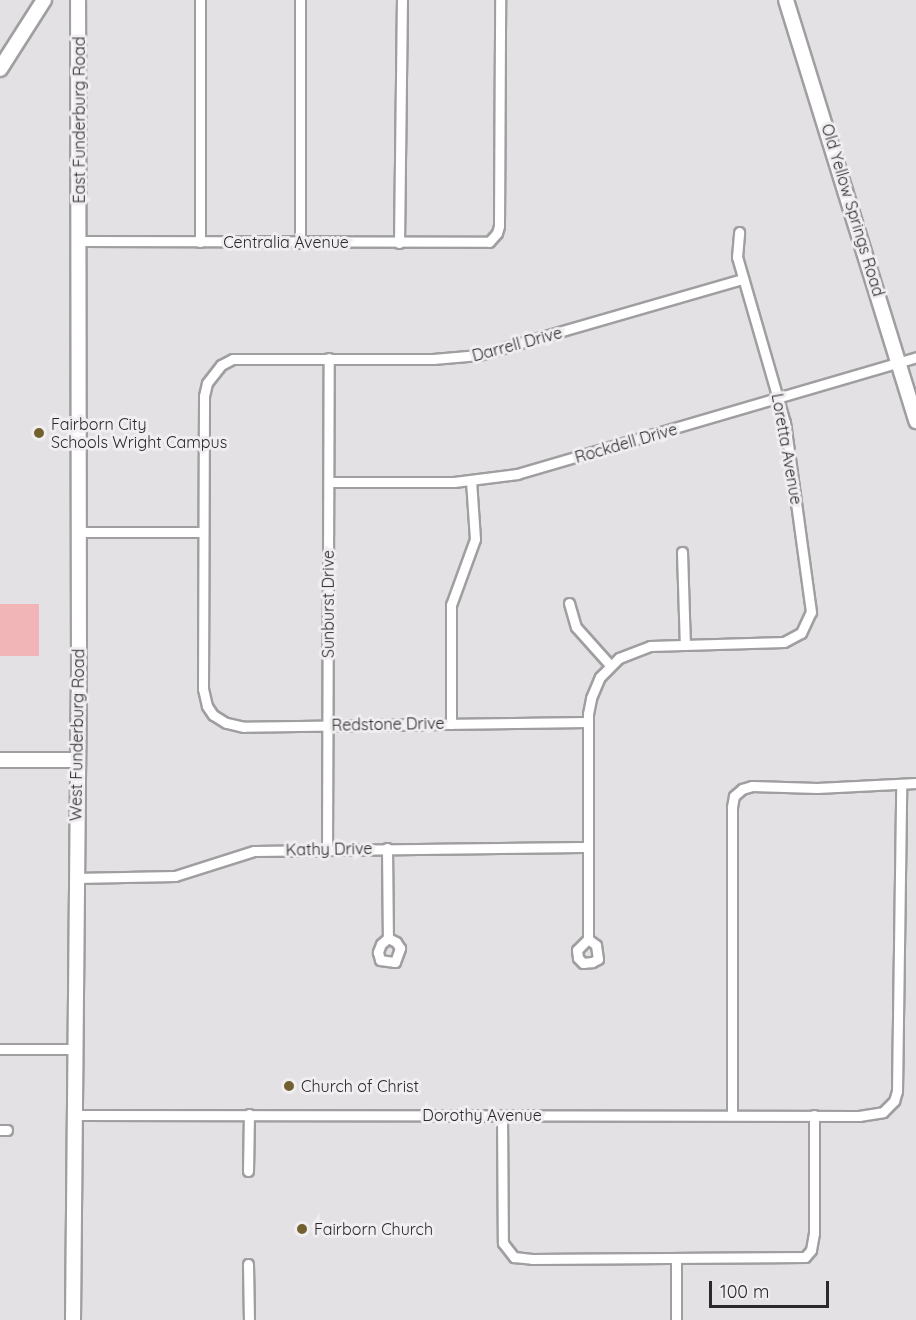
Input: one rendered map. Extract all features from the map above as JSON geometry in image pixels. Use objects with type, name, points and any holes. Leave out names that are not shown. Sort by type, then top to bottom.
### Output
[{"type":"street","points":[[31,20],[37,0]]},
{"type":"street","points":[[0,69],[44,0]]},
{"type":"street","name":"East Funderburg Road","points":[[78,0],[79,241]]},
{"type":"street","points":[[200,0],[200,242]]},
{"type":"street","points":[[300,0],[300,243]]},
{"type":"street","points":[[399,243],[402,0]]},
{"type":"street","name":"Centralia Avenue","points":[[79,241],[484,243],[493,239],[499,226],[500,0]]},
{"type":"street","name":"Old Yellow Springs Road","points":[[786,0],[916,421]]},
{"type":"street","name":"Loretta Avenue","points":[[685,645],[778,643],[790,640],[801,633],[809,620],[811,603],[785,423],[736,252],[739,232]]},
{"type":"street","name":"West Funderburg Road","points":[[73,1320],[75,878],[78,760],[79,241]]},
{"type":"street","name":"Darrell Drive","points":[[203,532],[204,396],[207,383],[215,369],[233,359],[434,359],[480,356],[743,279]]},
{"type":"street","name":"Rockdell Drive","points":[[329,482],[471,481],[530,471],[916,357]]},
{"type":"street","name":"Sunburst Drive","points":[[327,849],[329,358]]},
{"type":"street","points":[[451,724],[451,605],[475,539],[471,481]]},
{"type":"street","points":[[78,532],[203,532]]},
{"type":"street","name":"Redstone Drive","points":[[203,532],[203,696],[210,711],[226,723],[244,727],[587,722]]},
{"type":"street","points":[[588,939],[587,722],[593,691],[610,665],[639,648],[685,645],[682,552]]},
{"type":"street","points":[[569,603],[576,627],[610,665]]},
{"type":"street","points":[[0,760],[78,760]]},
{"type":"street","points":[[732,1115],[732,807],[736,794],[752,786],[901,786],[916,783]]},
{"type":"street","name":"Dorothy Avenue","points":[[73,1115],[872,1115],[888,1108],[897,1091],[901,786]]},
{"type":"street","name":"Kathy Drive","points":[[75,878],[175,876],[254,851],[587,846]]},
{"type":"street","points":[[387,848],[388,938]]},
{"type":"street","points":[[0,1049],[74,1049]]},
{"type":"street","points":[[248,1171],[249,1114]]},
{"type":"street","points":[[502,1115],[502,1230],[507,1250],[518,1258],[799,1259],[809,1254],[813,1243],[814,1115]]},
{"type":"street","points":[[676,1259],[676,1320]]},
{"type":"street","points":[[248,1264],[249,1320]]},
{"type":"shaded area","points":[[0,604],[39,604],[39,656],[0,656]]},
{"type":"place","name":"Fairborn City Schools Wright Campus","points":[[39,433]]},
{"type":"place","name":"Church of Christ","points":[[289,1086]]},
{"type":"place","name":"Fairborn Church","points":[[302,1229]]}]
